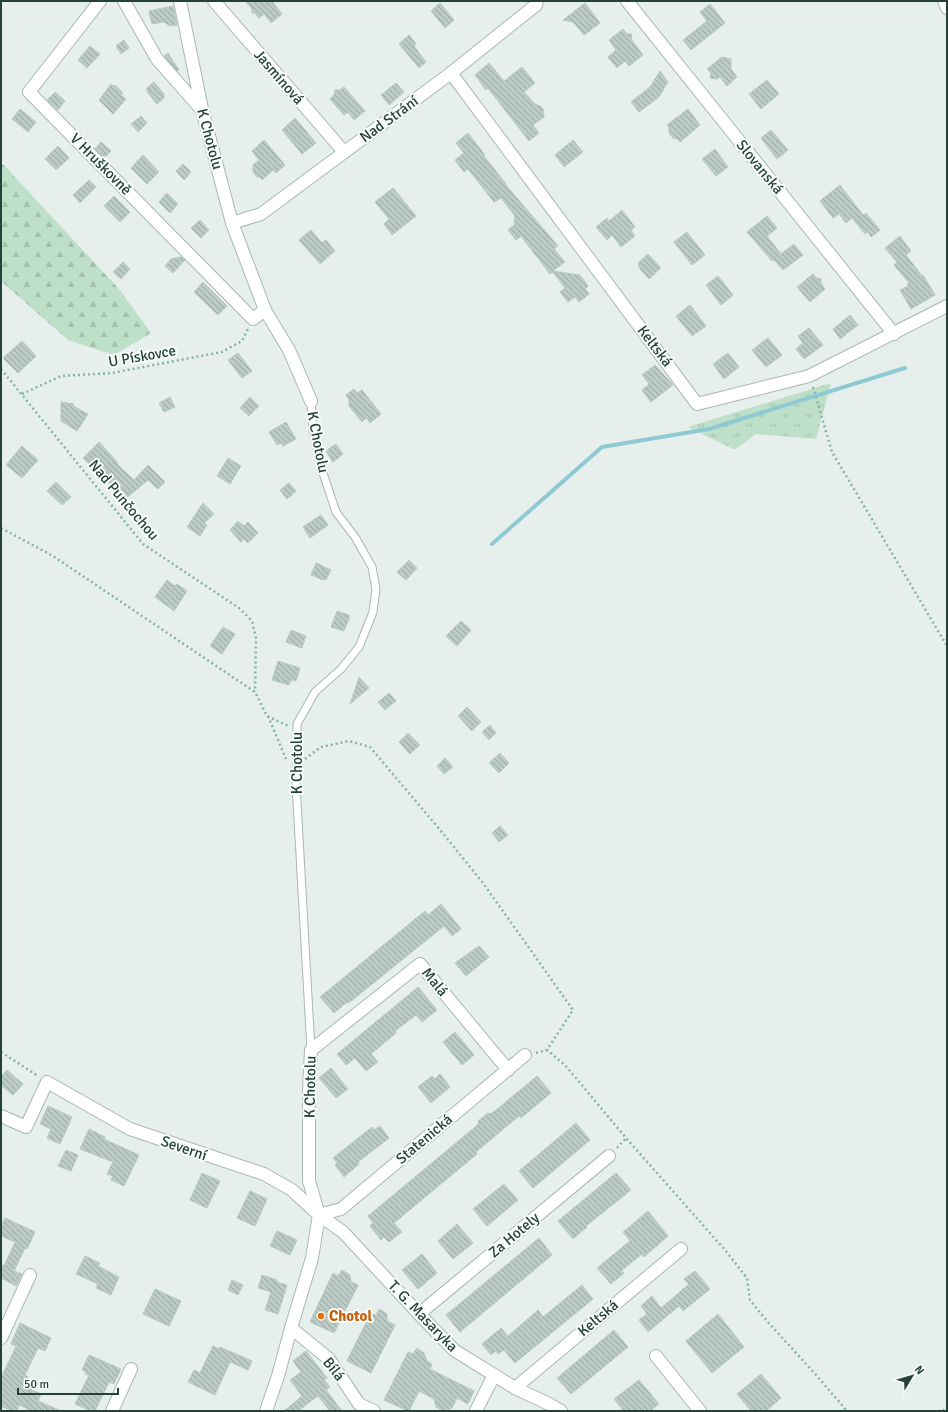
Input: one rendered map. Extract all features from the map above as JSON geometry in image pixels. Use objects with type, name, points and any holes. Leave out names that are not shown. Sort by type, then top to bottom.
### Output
[{"type":"street","name":"V Hruškovně","points":[[100,1],[29,92],[253,319]]},
{"type":"street","points":[[124,1],[157,59],[202,110]]},
{"type":"street","name":"K Chotolu","points":[[180,1],[202,110],[232,223],[265,310],[289,350],[311,401]]},
{"type":"street","name":"Jasmínová","points":[[214,1],[344,152]]},
{"type":"street","name":"Slovanská","points":[[627,1],[894,334]]},
{"type":"street","points":[[944,1],[947,8]]},
{"type":"street","name":"Nad Strání","points":[[232,223],[261,214],[451,73],[538,2]]},
{"type":"street","name":"Keltská","points":[[451,73],[697,404],[809,376],[947,306]]},
{"type":"street","points":[[253,319],[265,310]]},
{"type":"street","name":"Malá","points":[[310,1050],[420,964],[508,1070]]},
{"type":"street","name":"K Chotolu","points":[[266,1411],[278,1376],[312,1258],[319,1215],[309,1181],[310,1050]]},
{"type":"street","name":"Statenická","points":[[319,1215],[341,1208],[525,1055]]},
{"type":"street","points":[[1,1116],[26,1127],[47,1082]]},
{"type":"street","name":"Severní","points":[[47,1082],[130,1129],[264,1174],[292,1190],[319,1215]]},
{"type":"street","name":"Za Hotely","points":[[419,1314],[609,1156]]},
{"type":"street","name":"T. G. Masaryka","points":[[319,1215],[343,1232],[454,1350],[515,1388],[561,1411]]},
{"type":"street","name":"Keltská","points":[[515,1388],[682,1249]]},
{"type":"street","points":[[1,1338],[30,1276]]},
{"type":"street","name":"Bílá","points":[[291,1328],[329,1359],[359,1404],[374,1411]]},
{"type":"street","points":[[656,1356],[700,1411]]},
{"type":"street","points":[[112,1411],[131,1369]]},
{"type":"street","points":[[476,1411],[494,1375]]},
{"type":"lane","name":"K Chotolu","points":[[310,1050],[296,784],[297,724],[315,692],[341,669],[359,647],[373,612],[376,589],[372,567],[355,537],[336,512],[323,473],[313,431],[311,401]]},
{"type":"path","name":"U Pískovce","points":[[22,394],[61,376],[112,373],[222,352],[242,341],[253,319]]},
{"type":"path","name":"Nad Punčochou","points":[[1,369],[143,544],[239,608],[252,621],[256,638],[255,692]]},
{"type":"path","points":[[809,376],[832,452],[947,646]]},
{"type":"path","points":[[1,528],[53,556],[255,692],[288,764]]},
{"type":"path","points":[[267,716],[286,725],[297,724]]},
{"type":"path","points":[[297,765],[322,747],[349,742],[370,747],[483,883],[573,1010],[547,1050],[565,1065],[626,1138],[725,1250],[747,1278],[750,1300],[847,1411]]},
{"type":"path","points":[[1,1052],[47,1082]]},
{"type":"path","points":[[943,1411],[947,1407]]},
{"type":"green space","points":[[1,162],[119,289],[151,333],[114,355],[68,340],[1,281]]},
{"type":"green space","points":[[831,383],[816,439],[756,434],[736,449],[733,449],[688,427]]},
{"type":"building","points":[[245,1],[272,1],[282,14],[271,23],[264,14],[259,18],[255,13],[252,13],[252,9]]},
{"type":"building","points":[[440,3],[454,20],[445,28],[431,11]]},
{"type":"building","points":[[585,3],[600,23],[584,35],[573,22],[563,20]]},
{"type":"building","points":[[710,4],[725,23],[691,50],[683,40],[707,21],[700,12]]},
{"type":"building","points":[[173,6],[177,25],[170,26],[164,22],[152,24],[149,11]]},
{"type":"building","points":[[623,29],[627,34],[632,34],[631,39],[643,55],[629,66],[625,61],[617,68],[608,57],[616,50],[609,40]]},
{"type":"building","points":[[409,35],[416,44],[414,46],[426,62],[419,68],[399,44]]},
{"type":"building","points":[[124,40],[129,48],[121,54],[116,46]]},
{"type":"building","points":[[90,46],[100,54],[87,68],[78,60]]},
{"type":"building","points":[[168,53],[179,70],[177,71],[164,56]]},
{"type":"building","points":[[722,57],[731,59],[731,69],[737,77],[727,86],[720,77],[717,79],[710,78],[711,73],[707,69]]},
{"type":"building","points":[[489,63],[504,81],[522,67],[535,83],[524,92],[535,104],[543,109],[544,117],[533,125],[539,133],[529,141],[488,88],[486,90],[475,75]]},
{"type":"building","points":[[660,71],[668,82],[659,97],[639,112],[631,102],[650,87]]},
{"type":"building","points":[[767,80],[779,94],[761,109],[749,94]]},
{"type":"building","points":[[154,82],[164,94],[164,98],[157,104],[147,92],[147,88]]},
{"type":"building","points":[[396,83],[404,92],[389,105],[381,95]]},
{"type":"building","points":[[111,84],[113,86],[115,85],[123,93],[121,95],[126,99],[113,114],[99,100]]},
{"type":"building","points":[[344,87],[365,111],[354,120],[348,112],[344,115],[330,99],[334,95],[335,90],[340,90]]},
{"type":"building","points":[[55,92],[65,101],[58,110],[47,100]]},
{"type":"building","points":[[20,109],[36,122],[28,132],[12,119]]},
{"type":"building","points":[[688,109],[700,125],[680,142],[673,138],[669,133],[669,128],[667,125]]},
{"type":"building","points":[[141,116],[147,123],[138,132],[131,124]]},
{"type":"building","points":[[295,118],[316,143],[302,154],[282,130]]},
{"type":"building","points":[[771,130],[788,150],[777,159],[761,138]]},
{"type":"building","points":[[468,133],[505,184],[558,246],[554,249],[565,262],[553,271],[580,275],[588,286],[585,289],[589,294],[579,302],[575,297],[568,302],[560,292],[565,288],[553,272],[550,274],[521,236],[516,240],[508,230],[514,225],[515,216],[501,198],[494,202],[468,169],[464,172],[455,160],[464,153],[456,143]]},
{"type":"building","points":[[264,140],[285,165],[276,173],[273,170],[262,180],[253,172],[253,165],[259,160],[252,151]]},
{"type":"building","points":[[573,140],[583,152],[564,167],[555,155]]},
{"type":"building","points":[[101,142],[111,151],[104,158],[95,149]]},
{"type":"building","points":[[58,146],[69,158],[56,170],[45,159]]},
{"type":"building","points":[[715,149],[728,167],[716,176],[702,159]]},
{"type":"building","points":[[143,155],[159,172],[147,184],[131,168]]},
{"type":"building","points":[[183,164],[191,172],[184,180],[176,171]]},
{"type":"building","points":[[89,180],[96,187],[80,203],[73,195]]},
{"type":"building","points":[[840,185],[863,215],[866,213],[880,230],[871,237],[868,232],[865,234],[852,218],[846,223],[839,214],[833,218],[820,201]]},
{"type":"building","points":[[393,188],[416,216],[392,235],[384,224],[389,219],[375,202]]},
{"type":"building","points":[[167,193],[178,204],[170,213],[159,202]]},
{"type":"building","points":[[114,196],[130,212],[120,222],[104,206]]},
{"type":"building","points":[[622,210],[635,227],[631,230],[635,236],[621,247],[612,235],[607,240],[596,227],[607,218],[609,221]]},
{"type":"building","points":[[767,216],[777,228],[767,236],[781,254],[794,244],[803,255],[783,270],[774,260],[772,261],[747,232]]},
{"type":"building","points":[[200,220],[209,230],[201,238],[191,228]]},
{"type":"building","points":[[311,230],[322,243],[326,240],[335,251],[320,264],[299,240]]},
{"type":"building","points":[[687,232],[705,255],[692,265],[674,242]]},
{"type":"building","points":[[900,236],[911,251],[906,255],[922,276],[923,275],[935,295],[911,309],[900,290],[908,286],[907,285],[909,283],[894,265],[897,262],[885,248]]},
{"type":"building","points":[[648,254],[661,268],[649,279],[640,269],[638,263]]},
{"type":"building","points":[[181,257],[185,260],[173,273],[165,266],[171,259]]},
{"type":"building","points":[[123,262],[130,269],[121,279],[113,272]]},
{"type":"building","points":[[813,274],[817,278],[821,279],[821,283],[825,289],[810,302],[797,287]]},
{"type":"building","points":[[718,276],[733,295],[721,305],[706,285]]},
{"type":"building","points":[[203,282],[227,306],[218,315],[194,292]]},
{"type":"building","points":[[690,305],[706,326],[692,336],[676,316]]},
{"type":"building","points":[[850,315],[858,325],[840,339],[833,329]]},
{"type":"building","points":[[809,328],[823,345],[804,359],[796,349],[803,343],[798,336]]},
{"type":"building","points":[[768,338],[782,355],[766,367],[752,350]]},
{"type":"building","points":[[22,341],[36,356],[18,373],[3,358]]},
{"type":"building","points":[[238,353],[252,371],[242,378],[228,360]]},
{"type":"building","points":[[728,353],[739,367],[724,379],[713,364]]},
{"type":"building","points":[[655,365],[673,385],[651,402],[642,390],[649,384],[642,375]]},
{"type":"building","points":[[354,389],[357,393],[362,390],[381,414],[370,423],[366,418],[362,422],[349,406],[349,400],[346,395]]},
{"type":"building","points":[[170,397],[175,407],[164,412],[159,403]]},
{"type":"building","points":[[250,397],[259,406],[249,416],[240,408]]},
{"type":"building","points":[[61,402],[74,404],[73,406],[88,414],[77,431],[61,421]]},
{"type":"building","points":[[286,422],[296,439],[283,446],[281,443],[277,445],[269,432]]},
{"type":"building","points":[[99,442],[118,463],[117,464],[134,480],[148,465],[165,482],[158,489],[148,480],[124,500],[104,477],[103,478],[83,458]]},
{"type":"building","points":[[336,444],[343,454],[333,462],[326,451]]},
{"type":"building","points":[[22,446],[38,460],[22,478],[6,465]]},
{"type":"building","points":[[228,458],[241,466],[230,484],[217,476]]},
{"type":"building","points":[[56,482],[71,497],[62,505],[47,491]]},
{"type":"building","points":[[289,483],[296,491],[287,499],[280,490]]},
{"type":"building","points":[[203,503],[214,514],[204,523],[207,525],[200,536],[187,527]]},
{"type":"building","points":[[321,515],[328,525],[310,538],[303,527]]},
{"type":"building","points":[[238,521],[244,526],[248,522],[258,533],[248,543],[244,539],[241,542],[230,530]]},
{"type":"building","points":[[409,560],[417,568],[406,580],[397,572]]},
{"type":"building","points":[[316,563],[331,570],[326,580],[311,575]]},
{"type":"building","points":[[167,580],[175,586],[177,584],[187,591],[174,611],[155,597]]},
{"type":"building","points":[[337,611],[349,615],[344,631],[331,627]]},
{"type":"building","points":[[461,621],[471,630],[457,646],[446,636]]},
{"type":"building","points":[[223,627],[235,634],[222,654],[210,646]]},
{"type":"building","points":[[291,630],[306,636],[302,648],[286,642]]},
{"type":"building","points":[[278,661],[300,668],[296,681],[291,680],[289,685],[272,680]]},
{"type":"building","points":[[359,677],[369,688],[350,704]]},
{"type":"building","points":[[389,693],[396,701],[385,710],[378,702]]},
{"type":"building","points":[[467,707],[481,722],[472,731],[458,716]]},
{"type":"building","points":[[490,725],[496,733],[489,740],[482,732]]},
{"type":"building","points":[[408,733],[420,745],[410,754],[399,742]]},
{"type":"building","points":[[500,753],[509,763],[499,773],[489,763]]},
{"type":"building","points":[[445,758],[453,767],[444,774],[437,766]]},
{"type":"building","points":[[500,826],[508,835],[499,842],[492,833]]},
{"type":"building","points":[[441,904],[461,929],[452,936],[444,926],[350,1002],[346,1003],[334,1013],[320,997],[425,911],[428,915]]},
{"type":"building","points":[[479,946],[489,957],[466,976],[455,963]]},
{"type":"building","points":[[418,987],[437,1010],[422,1022],[416,1015],[395,1031],[396,1033],[371,1054],[378,1062],[366,1071],[355,1058],[346,1065],[337,1054]]},
{"type":"building","points":[[455,1032],[474,1055],[462,1065],[443,1042]]},
{"type":"building","points":[[331,1068],[348,1089],[336,1098],[319,1078]]},
{"type":"building","points":[[7,1070],[23,1084],[13,1095],[1,1085],[1,1077]]},
{"type":"building","points":[[440,1074],[450,1087],[431,1103],[418,1087],[432,1076],[435,1079]]},
{"type":"building","points":[[537,1076],[551,1093],[521,1118],[519,1116],[476,1152],[477,1154],[394,1223],[402,1232],[389,1242],[384,1237],[381,1240],[370,1226],[373,1223],[368,1216],[474,1128],[479,1123],[478,1121],[488,1113],[490,1114],[496,1110]]},
{"type":"building","points":[[48,1106],[72,1117],[60,1144],[47,1138],[51,1129],[40,1124]]},
{"type":"building","points":[[576,1123],[590,1140],[533,1188],[519,1171]]},
{"type":"building","points":[[380,1126],[389,1138],[358,1162],[359,1164],[344,1177],[335,1165],[337,1163],[333,1158],[372,1127],[374,1130]]},
{"type":"building","points":[[89,1129],[105,1137],[104,1139],[139,1155],[124,1186],[111,1180],[113,1176],[107,1174],[113,1162],[80,1149]]},
{"type":"building","points":[[66,1150],[78,1155],[71,1171],[58,1166]]},
{"type":"building","points":[[202,1173],[220,1181],[207,1208],[190,1200]]},
{"type":"building","points":[[616,1173],[631,1190],[586,1226],[587,1227],[573,1239],[558,1221]]},
{"type":"building","points":[[504,1184],[518,1200],[487,1226],[473,1209]]},
{"type":"building","points":[[250,1191],[267,1199],[255,1226],[237,1218]]},
{"type":"building","points":[[648,1211],[668,1236],[644,1257],[642,1254],[621,1271],[624,1273],[611,1284],[597,1268],[630,1241],[623,1232]]},
{"type":"building","points":[[5,1218],[35,1232],[27,1249],[25,1248],[14,1271],[22,1274],[16,1286],[1,1278],[1,1264],[4,1266],[15,1242],[1,1236],[1,1226]]},
{"type":"building","points":[[457,1224],[473,1243],[453,1259],[438,1241]]},
{"type":"building","points":[[277,1231],[297,1240],[290,1255],[270,1246]]},
{"type":"building","points":[[539,1238],[552,1255],[460,1332],[446,1315]]},
{"type":"building","points":[[422,1254],[437,1273],[418,1289],[402,1270]]},
{"type":"building","points":[[85,1256],[100,1263],[98,1266],[119,1277],[111,1295],[96,1288],[98,1284],[76,1274]]},
{"type":"building","points":[[342,1270],[350,1275],[351,1282],[358,1285],[334,1333],[310,1322],[333,1273],[338,1276]]},
{"type":"building","points":[[695,1271],[710,1289],[683,1311],[679,1306],[648,1332],[639,1320],[647,1314],[641,1306],[652,1296],[661,1308],[689,1284],[684,1279]]},
{"type":"building","points":[[262,1275],[287,1285],[278,1314],[265,1310],[271,1292],[258,1288]]},
{"type":"building","points":[[232,1280],[243,1285],[238,1295],[228,1290]]},
{"type":"building","points":[[582,1285],[593,1299],[515,1363],[504,1350],[498,1354],[496,1351],[491,1355],[482,1344],[501,1328],[508,1336],[538,1310],[543,1317]]},
{"type":"building","points":[[155,1289],[181,1301],[169,1326],[143,1314]]},
{"type":"building","points":[[379,1309],[387,1314],[387,1321],[395,1325],[371,1373],[347,1361],[371,1313],[376,1315]]},
{"type":"building","points":[[718,1314],[744,1347],[712,1373],[686,1341]]},
{"type":"building","points":[[20,1323],[51,1338],[45,1351],[38,1348],[25,1375],[28,1377],[24,1386],[41,1394],[38,1401],[61,1411],[32,1411],[19,1405],[17,1411],[11,1411],[1,1406],[1,1378],[16,1346],[11,1344]]},
{"type":"building","points":[[614,1330],[628,1347],[571,1394],[557,1378]]},
{"type":"building","points":[[213,1346],[219,1349],[220,1347],[252,1361],[248,1370],[230,1362],[215,1395],[188,1382],[194,1370],[200,1373]]},
{"type":"building","points":[[417,1348],[424,1353],[427,1361],[432,1364],[430,1369],[474,1391],[468,1404],[457,1398],[452,1408],[444,1411],[436,1407],[434,1399],[419,1391],[409,1411],[384,1400],[408,1352],[413,1354]]},
{"type":"building","points":[[306,1351],[327,1378],[324,1380],[330,1387],[326,1390],[341,1410],[340,1411],[330,1411],[318,1396],[298,1411],[284,1411],[302,1396],[290,1380],[301,1372],[293,1361]]},
{"type":"building","points":[[89,1355],[121,1369],[114,1384],[109,1382],[95,1411],[91,1411],[75,1404],[89,1375],[85,1374],[86,1372],[82,1370]]},
{"type":"building","points":[[761,1374],[781,1398],[766,1411],[751,1411],[737,1394]]},
{"type":"building","points":[[639,1380],[659,1404],[650,1411],[624,1411],[614,1399]]},
{"type":"waterway","points":[[492,544],[602,447],[709,429],[905,368]]},
{"type":"place","name":"Chotol","points":[[321,1316]]}]
